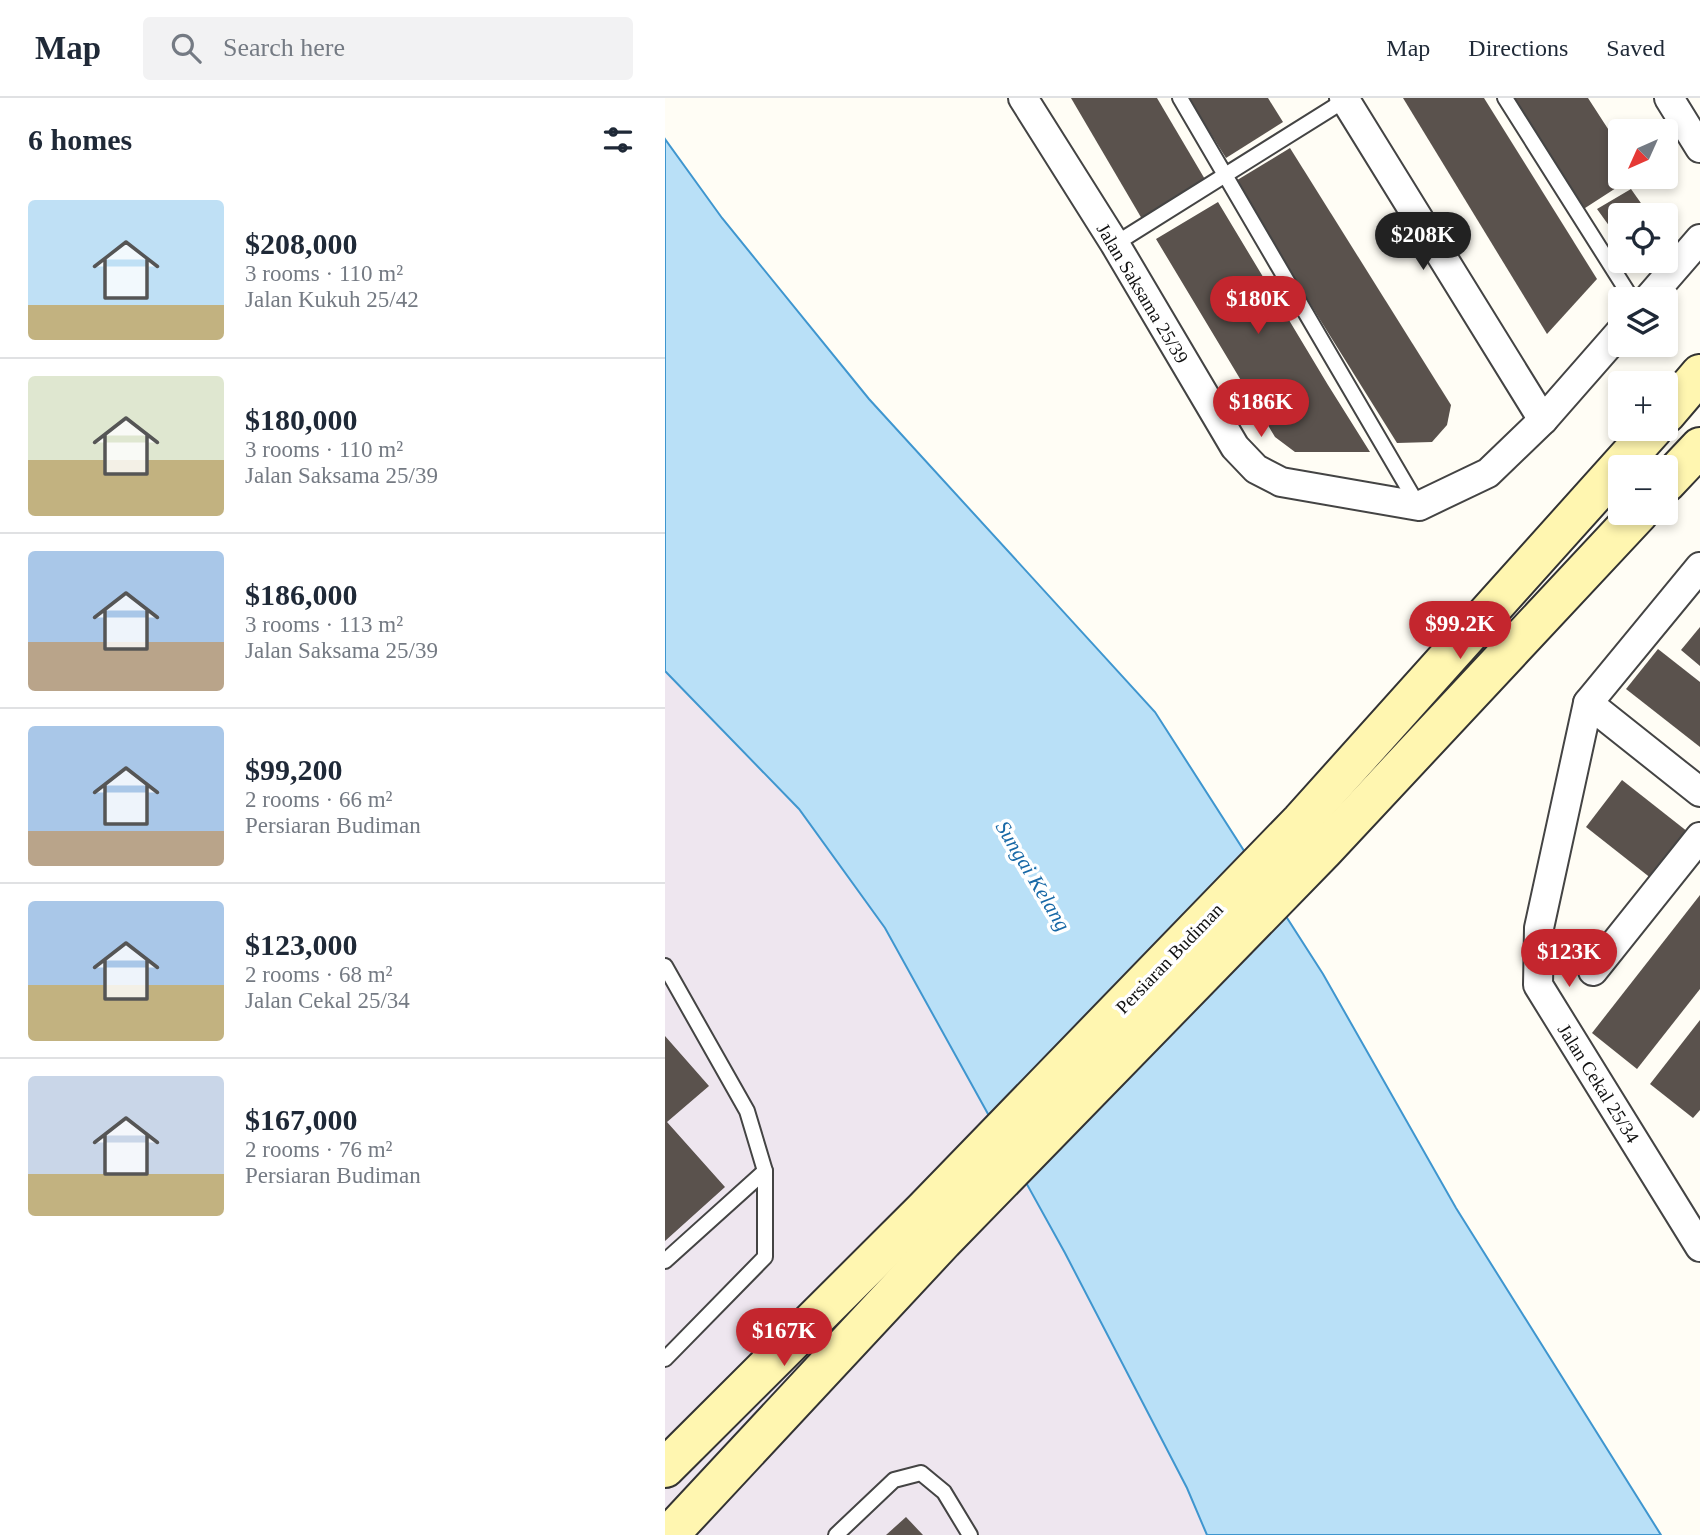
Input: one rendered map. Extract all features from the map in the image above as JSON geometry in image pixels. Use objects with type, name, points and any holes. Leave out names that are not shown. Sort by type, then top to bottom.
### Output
[{"type":"main road","points":[[1678,400],[1700,374]]},
{"type":"main road","name":"Persiaran Budiman","points":[[1313,835],[1643,441]]},
{"type":"main road","points":[[1678,471],[1700,447]]},
{"type":"main road","name":"Persiaran Budiman","points":[[669,1535],[933,1226],[1313,835],[1627,525]]},
{"type":"main road","name":"Persiaran Budiman","points":[[665,1468],[933,1226]]},
{"type":"street","name":"Jalan Saksama 25/39","points":[[1023,98],[1115,244],[1235,447],[1256,469],[1281,482],[1419,506]]},
{"type":"street","points":[[1669,98],[1700,148]]},
{"type":"street","points":[[1345,99],[1543,420]]},
{"type":"street","points":[[1658,287],[1700,239]]},
{"type":"street","points":[[1419,506],[1488,473],[1543,420],[1608,346]]},
{"type":"street","points":[[1700,566],[1588,703],[1700,792]]},
{"type":"street","name":"Jalan Cekal 25/34","points":[[1588,703],[1539,928],[1538,985],[1700,1247]]},
{"type":"street","points":[[1593,971],[1700,837]]},
{"type":"lane","points":[[1180,98],[1419,506]]},
{"type":"lane","points":[[1505,98],[1624,287]]},
{"type":"lane","points":[[1115,244],[1345,99]]},
{"type":"lane","points":[[665,966],[747,1111],[765,1171],[765,1257],[665,1359]]},
{"type":"lane","points":[[665,1261],[765,1171]]},
{"type":"lane","points":[[836,1535],[894,1480],[922,1473],[944,1492],[970,1535]]},
{"type":"shaded area","points":[[665,671],[799,809],[885,928],[1065,1253],[1187,1488],[1207,1535],[665,1535]]},
{"type":"water","name":"Sungai Kelang","points":[[665,139],[722,218],[869,399],[1155,712],[1323,974],[1456,1208],[1661,1535],[1207,1535],[1187,1488],[1065,1253],[885,928],[799,809],[665,671]]},
{"type":"building","points":[[1071,98],[1157,98],[1206,181],[1142,219]]},
{"type":"building","points":[[1188,98],[1268,98],[1283,122],[1226,158]]},
{"type":"building","points":[[1403,98],[1484,98],[1597,279],[1547,334]]},
{"type":"building","points":[[1511,98],[1588,98],[1608,129],[1608,189],[1614,189],[1582,210]]},
{"type":"building","points":[[1290,148],[1451,405],[1447,425],[1432,442],[1397,443],[1234,182]]},
{"type":"building","points":[[1631,189],[1641,203],[1608,203],[1608,224],[1597,209]]},
{"type":"building","points":[[1218,202],[1370,452],[1295,452],[1275,437],[1156,239]]},
{"type":"building","points":[[1700,627],[1700,666],[1681,650]]},
{"type":"building","points":[[1658,649],[1700,682],[1700,747],[1626,689]]},
{"type":"building","points":[[1622,780],[1688,832],[1652,879],[1586,827]]},
{"type":"building","points":[[1700,895],[1700,989],[1637,1069],[1592,1033]]},
{"type":"building","points":[[1700,1020],[1700,1110],[1693,1118],[1650,1084]]},
{"type":"building","points":[[665,1036],[709,1086],[667,1122],[725,1187],[665,1241]]},
{"type":"building","points":[[906,1517],[923,1535],[886,1535]]}]
